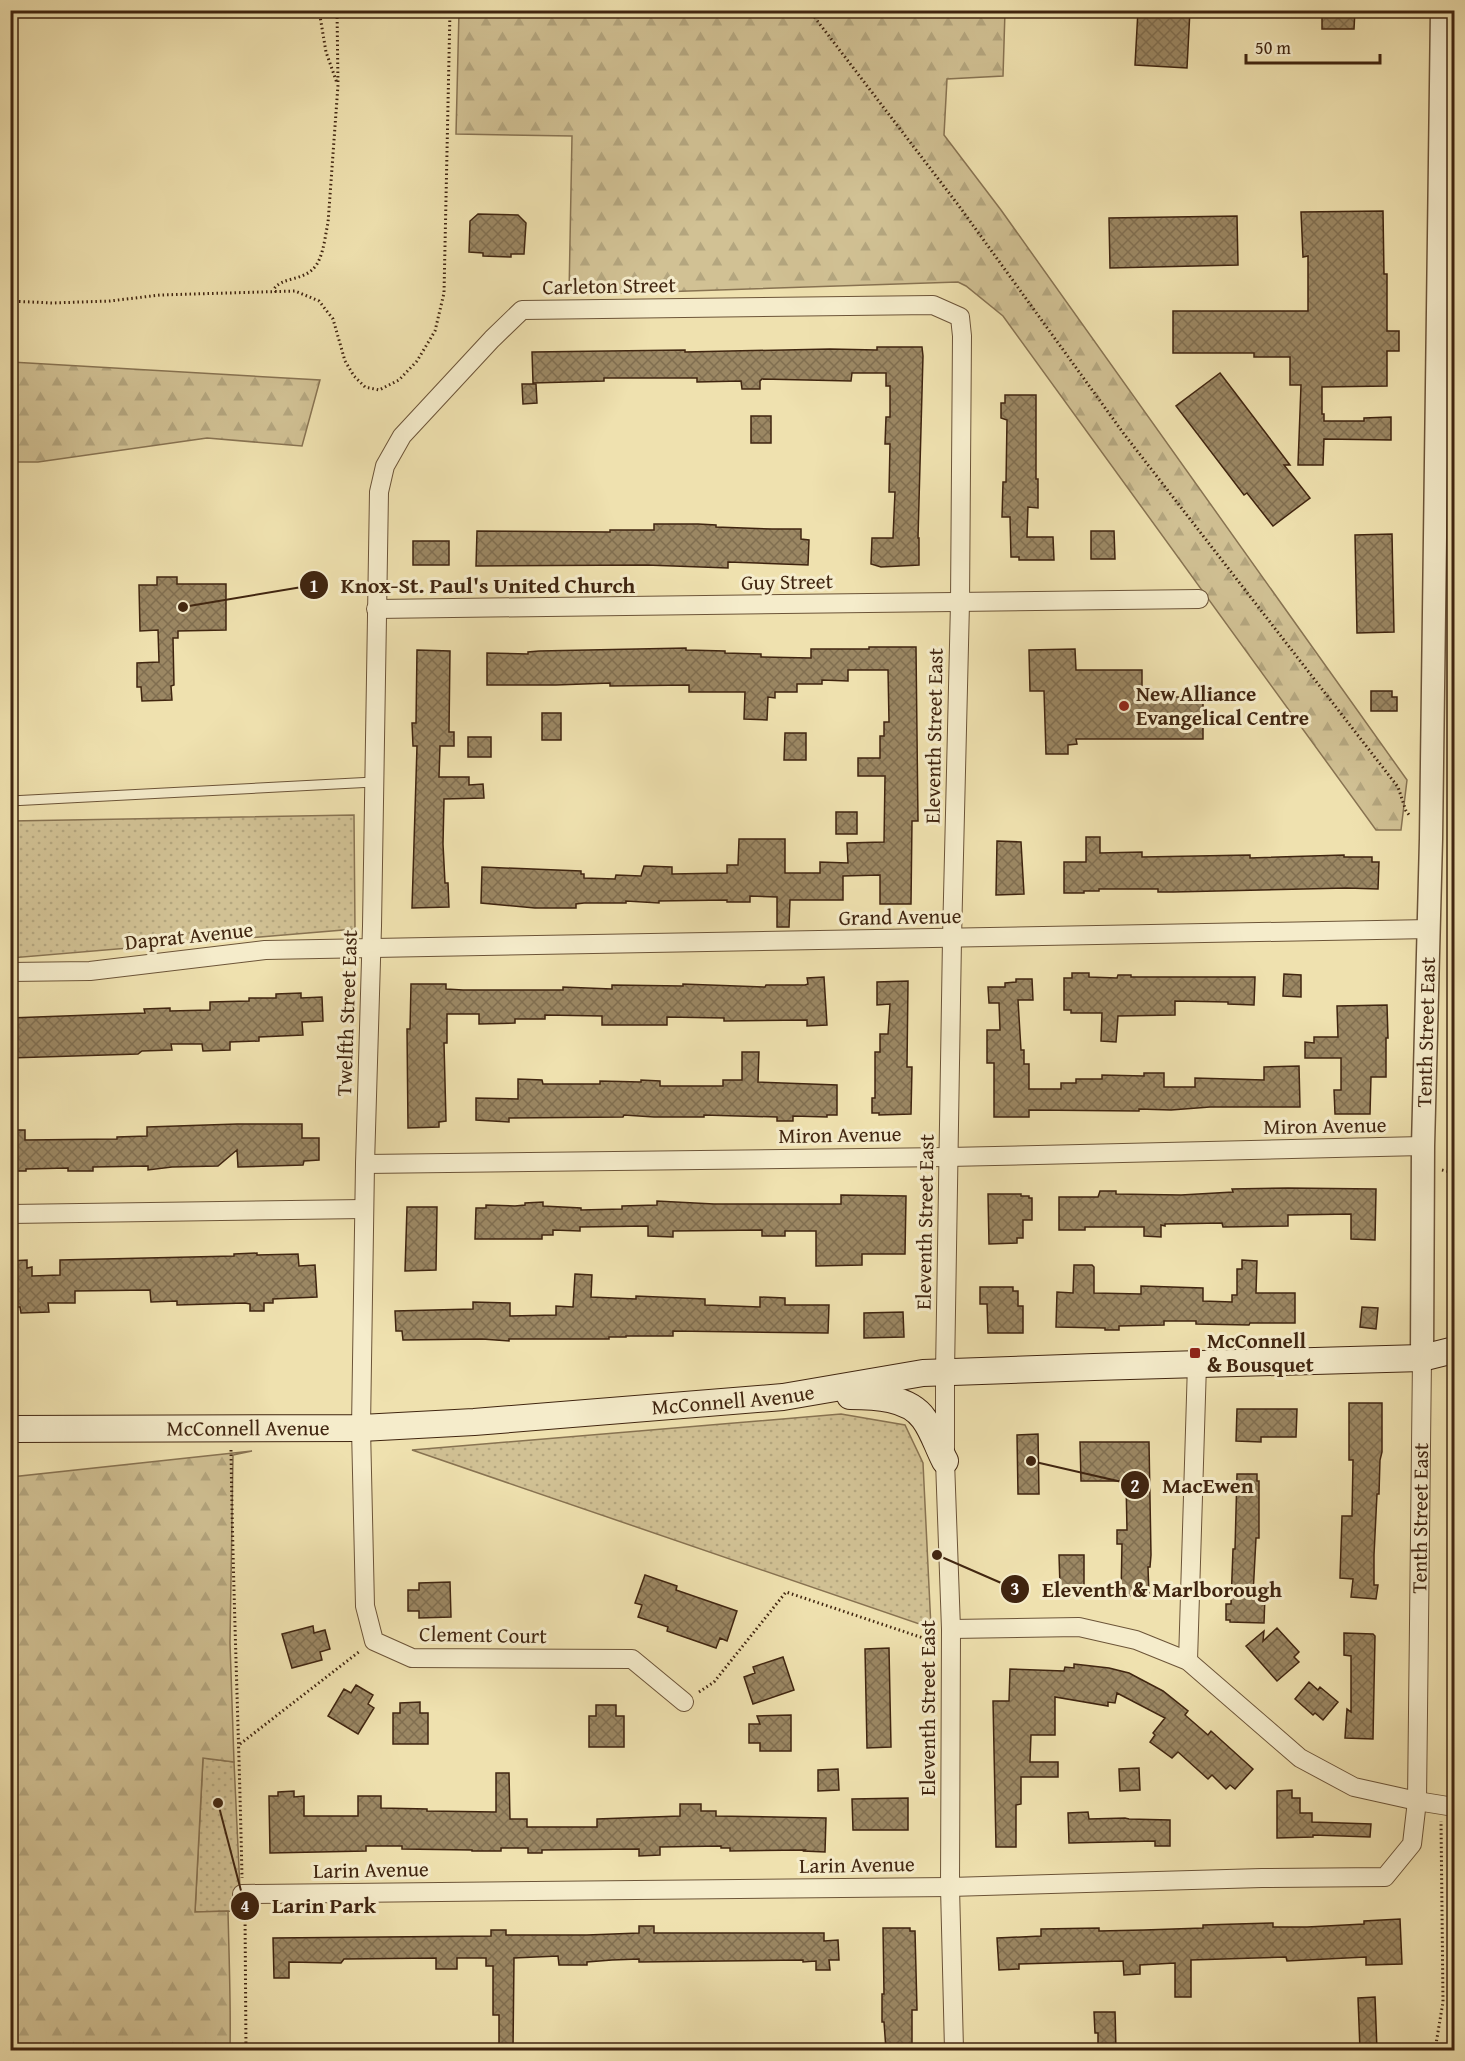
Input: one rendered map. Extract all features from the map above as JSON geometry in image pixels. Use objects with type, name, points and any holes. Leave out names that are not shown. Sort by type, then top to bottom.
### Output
[{"type":"main road","name":"McConnell Avenue","points":[[10,1430],[361,1428],[474,1422],[783,1397],[923,1373],[1094,1366],[1422,1358],[1455,1350]]},
{"type":"main road","points":[[783,1397],[873,1396],[904,1403],[923,1417],[945,1461]]},
{"type":"street","name":"Tenth Street East","points":[[1417,1801],[1423,1146],[1430,929],[1442,10]]},
{"type":"street","name":"Carleton Street","points":[[376,604],[379,492],[388,459],[402,436],[522,310],[933,305],[960,317],[962,394]]},
{"type":"street","name":"Eleventh Street East","points":[[954,2050],[950,1887],[951,1629],[945,1461],[945,1373],[962,394]]},
{"type":"street","name":"Guy Street","points":[[376,604],[960,603],[1199,599]]},
{"type":"street","name":"Twelfth Street East","points":[[361,1428],[365,1164],[372,948],[376,604]]},
{"type":"street","name":"Grand Avenue","points":[[372,948],[1430,929]]},
{"type":"street","name":"Daprat Avenue","points":[[10,972],[90,971],[264,950],[372,948]]},
{"type":"street","name":"Miron Avenue","points":[[365,1164],[948,1157],[1423,1146]]},
{"type":"street","points":[[10,1214],[364,1209]]},
{"type":"street","points":[[1188,1660],[1197,1364]]},
{"type":"street","points":[[361,1428],[365,1606],[374,1641]]},
{"type":"street","points":[[951,1629],[1079,1627],[1136,1641],[1188,1660],[1300,1758],[1354,1786],[1448,1806]]},
{"type":"street","name":"Clement Court","points":[[374,1641],[412,1658],[632,1659],[684,1702]]},
{"type":"street","name":"Larin Avenue","points":[[242,1894],[950,1887],[1262,1878],[1385,1877],[1412,1844],[1417,1801]]},
{"type":"lane","points":[[10,801],[374,783]]},
{"type":"path","points":[[319,10],[326,52],[338,85]]},
{"type":"path","points":[[276,292],[274,287],[277,285],[302,277],[312,270],[320,256],[328,223],[338,85],[337,10]]},
{"type":"path","points":[[10,301],[52,303],[110,301],[160,295],[295,291],[319,300],[333,318],[345,361],[354,376],[366,387],[380,390],[399,380],[417,362],[435,331],[444,293],[450,10]]},
{"type":"path","points":[[809,10],[959,206],[1124,434],[1398,787],[1406,811],[1431,839]]},
{"type":"path","points":[[1437,1169],[1454,1173]]},
{"type":"path","points":[[231,1429],[233,1621],[239,1744],[242,1894],[245,1913],[246,2050]]},
{"type":"path","points":[[684,1702],[714,1682],[786,1592],[951,1648]]},
{"type":"path","points":[[239,1744],[374,1641]]},
{"type":"path","points":[[1435,2050],[1443,2002],[1448,1806]]},
{"type":"green space","points":[[459,11],[1005,11],[1003,76],[947,79],[944,135],[1001,210],[1407,780],[1401,830],[1376,830],[1003,316],[966,286],[958,282],[569,295],[572,136],[456,134]]},
{"type":"green space","points":[[10,362],[320,380],[302,446],[207,438],[38,462],[11,462]]},
{"type":"green space","points":[[354,815],[355,929],[11,958],[11,821]]},
{"type":"green space","points":[[841,1414],[905,1425],[923,1463],[931,1628],[412,1450]]},
{"type":"green space","points":[[252,1451],[233,1455],[230,1643],[234,1762],[203,1758],[195,1912],[228,1911],[230,2050],[11,2050],[11,1477]]},
{"type":"green space","points":[[203,1758],[234,1762],[241,1911],[195,1912]]},
{"type":"building","points":[[1138,10],[1190,10],[1187,68],[1135,65]]},
{"type":"building","points":[[1322,10],[1355,10],[1354,29],[1322,29]]},
{"type":"building","points":[[1383,211],[1384,274],[1387,274],[1387,331],[1399,331],[1399,351],[1387,351],[1387,386],[1322,387],[1322,414],[1324,414],[1324,421],[1364,421],[1364,418],[1391,417],[1391,440],[1324,439],[1323,465],[1298,465],[1301,385],[1290,385],[1290,357],[1254,357],[1254,353],[1173,353],[1173,311],[1308,311],[1308,256],[1303,257],[1301,212]]},
{"type":"building","points":[[478,214],[518,215],[526,223],[524,254],[511,254],[511,257],[483,256],[483,253],[469,252],[470,221]]},
{"type":"building","points":[[1237,216],[1238,265],[1110,268],[1109,218]]},
{"type":"building","points":[[877,347],[922,347],[919,565],[881,567],[871,564],[872,538],[893,538],[895,492],[889,492],[890,444],[885,444],[886,417],[890,417],[890,386],[886,386],[886,373],[852,373],[851,381],[762,379],[760,389],[742,389],[741,381],[697,382],[697,378],[604,378],[604,381],[533,383],[532,352],[877,350]]},
{"type":"building","points":[[1220,373],[1290,465],[1284,465],[1310,498],[1273,526],[1247,493],[1244,495],[1176,406]]},
{"type":"building","points":[[522,384],[536,384],[537,403],[523,404]]},
{"type":"building","points":[[1005,395],[1036,395],[1038,508],[1028,507],[1027,537],[1053,537],[1054,560],[1019,560],[1019,557],[1011,557],[1010,517],[1002,517],[1003,482],[1006,482],[1007,420],[1001,418],[1001,403],[1005,403]]},
{"type":"building","points":[[751,416],[771,416],[771,443],[751,443]]},
{"type":"building","points":[[654,524],[801,529],[801,539],[809,540],[808,565],[728,562],[728,568],[646,565],[476,566],[477,531],[610,532],[610,530],[654,530]]},
{"type":"building","points":[[1091,531],[1114,531],[1115,559],[1091,559]]},
{"type":"building","points":[[1392,534],[1394,632],[1357,633],[1355,535]]},
{"type":"building","points":[[413,541],[449,541],[449,565],[413,565]]},
{"type":"building","points":[[157,577],[177,577],[177,584],[226,584],[226,630],[178,631],[178,638],[173,638],[172,700],[142,701],[141,687],[137,687],[137,663],[159,662],[158,630],[140,631],[139,585],[157,585]]},
{"type":"building","points":[[869,647],[916,647],[918,821],[912,821],[911,904],[880,904],[880,875],[843,876],[843,900],[790,900],[789,927],[777,927],[777,897],[750,896],[750,902],[727,902],[727,900],[584,903],[576,904],[576,908],[535,908],[481,903],[482,867],[581,871],[584,878],[615,879],[616,875],[641,876],[644,866],[672,867],[672,874],[727,873],[727,865],[738,865],[739,839],[785,839],[785,873],[820,873],[820,862],[848,863],[847,843],[884,842],[885,776],[858,776],[858,758],[880,758],[880,736],[884,736],[884,722],[889,722],[888,670],[848,670],[848,681],[822,680],[822,684],[797,684],[797,692],[775,692],[775,698],[768,697],[767,720],[744,719],[745,692],[689,692],[689,685],[610,686],[610,683],[487,685],[487,653],[528,654],[528,652],[539,651],[686,648],[686,650],[761,654],[761,657],[811,658],[811,649],[869,649]]},
{"type":"building","name":"New Alliance Evangelical Centre","points":[[1075,649],[1076,670],[1142,670],[1142,697],[1203,697],[1203,739],[1076,739],[1077,744],[1068,745],[1068,754],[1046,754],[1044,691],[1030,691],[1029,650]]},
{"type":"building","points":[[417,650],[450,651],[449,732],[454,732],[454,746],[440,746],[439,777],[469,777],[469,785],[483,784],[484,798],[444,799],[443,844],[449,907],[412,908],[417,746],[413,746],[412,723],[416,723]]},
{"type":"building","points":[[1371,691],[1392,691],[1392,697],[1397,697],[1397,711],[1371,711]]},
{"type":"building","points":[[542,713],[561,713],[561,740],[542,740]]},
{"type":"building","points":[[785,733],[806,733],[806,760],[784,760]]},
{"type":"building","points":[[468,737],[491,737],[491,757],[468,757]]},
{"type":"building","points":[[836,812],[857,812],[857,834],[836,834]]},
{"type":"building","points":[[1086,837],[1100,837],[1100,853],[1142,852],[1142,857],[1250,855],[1250,858],[1344,855],[1344,857],[1372,857],[1372,862],[1379,862],[1378,889],[1158,892],[1158,889],[1099,889],[1099,891],[1084,891],[1084,893],[1064,893],[1064,862],[1086,862]]},
{"type":"building","points":[[997,841],[1021,842],[1024,894],[996,895]]},
{"type":"building","points":[[1072,973],[1089,973],[1089,977],[1117,978],[1118,975],[1131,975],[1131,977],[1255,977],[1254,1005],[1175,1001],[1175,1015],[1118,1016],[1116,1042],[1101,1041],[1102,1013],[1071,1013],[1071,1010],[1064,1010],[1064,978],[1072,978]]},
{"type":"building","points":[[1284,974],[1301,975],[1301,997],[1283,996]]},
{"type":"building","points":[[824,977],[827,1025],[807,1026],[807,1020],[724,1021],[724,1018],[667,1017],[667,1025],[602,1025],[602,1016],[545,1015],[545,1019],[515,1019],[515,1023],[479,1024],[479,1014],[447,1014],[447,1043],[444,1043],[446,1121],[439,1122],[439,1127],[408,1128],[407,1029],[410,1029],[411,984],[446,984],[446,989],[463,990],[563,990],[563,987],[612,989],[612,985],[683,986],[683,984],[765,987],[766,985],[805,985],[808,984],[807,978]]},
{"type":"building","points":[[1016,979],[1032,979],[1033,1000],[1018,1000],[1021,1050],[1024,1050],[1024,1064],[1029,1064],[1029,1089],[1061,1089],[1061,1083],[1076,1083],[1076,1079],[1102,1079],[1102,1075],[1144,1076],[1144,1073],[1164,1073],[1164,1087],[1195,1087],[1195,1078],[1264,1080],[1264,1067],[1299,1066],[1300,1107],[1210,1107],[1171,1110],[1139,1109],[1139,1111],[1029,1110],[1029,1117],[994,1117],[994,1063],[987,1063],[987,1030],[1000,1030],[999,1003],[989,1003],[988,987],[1005,987],[1005,983],[1016,982]]},
{"type":"building","points":[[908,981],[907,1067],[912,1067],[911,1114],[879,1115],[879,1113],[872,1113],[872,1098],[875,1098],[875,1052],[880,1052],[880,1034],[888,1034],[890,1004],[877,1005],[877,982]]},
{"type":"building","points":[[301,993],[301,998],[322,997],[323,1021],[302,1022],[303,1035],[259,1037],[259,1041],[230,1042],[230,1050],[203,1051],[202,1044],[171,1044],[172,1050],[142,1051],[138,1054],[10,1058],[10,1018],[145,1013],[144,1009],[210,1010],[210,1002],[249,1001],[249,998],[276,998],[276,994]]},
{"type":"building","points":[[1387,1005],[1386,1077],[1371,1077],[1370,1114],[1335,1114],[1334,1090],[1341,1090],[1341,1058],[1305,1058],[1305,1042],[1314,1043],[1314,1037],[1338,1037],[1337,1006]]},
{"type":"building","points":[[742,1052],[759,1052],[758,1082],[837,1085],[837,1115],[793,1116],[793,1121],[777,1121],[777,1117],[704,1115],[704,1117],[624,1115],[623,1117],[509,1118],[509,1122],[476,1120],[476,1098],[518,1099],[518,1079],[542,1080],[543,1084],[600,1084],[600,1081],[641,1082],[641,1080],[660,1081],[660,1086],[723,1086],[723,1080],[742,1080]]},
{"type":"building","points":[[302,1124],[302,1138],[319,1138],[319,1160],[304,1161],[303,1165],[238,1167],[237,1150],[218,1166],[148,1170],[148,1166],[93,1167],[93,1171],[68,1171],[68,1168],[10,1171],[10,1130],[25,1130],[25,1140],[117,1139],[117,1137],[147,1136],[147,1127]]},
{"type":"building","points":[[1232,1189],[1376,1189],[1375,1240],[1351,1239],[1351,1214],[1288,1215],[1288,1226],[1223,1227],[1222,1223],[1165,1224],[1165,1226],[1161,1225],[1161,1237],[1144,1236],[1144,1227],[1085,1227],[1085,1230],[1059,1230],[1059,1197],[1098,1197],[1100,1191],[1116,1191],[1116,1194],[1181,1195],[1233,1192]]},
{"type":"building","points":[[988,1194],[1021,1194],[1021,1196],[1032,1198],[1032,1220],[1023,1220],[1023,1238],[1017,1238],[1017,1243],[989,1244]]},
{"type":"building","points":[[841,1195],[906,1196],[905,1254],[862,1254],[862,1265],[816,1266],[816,1231],[785,1231],[785,1236],[762,1236],[762,1230],[673,1231],[673,1237],[648,1236],[648,1226],[580,1227],[580,1231],[553,1230],[553,1235],[542,1235],[542,1239],[475,1239],[476,1208],[486,1208],[486,1205],[515,1206],[543,1202],[543,1206],[581,1208],[581,1210],[657,1205],[657,1201],[714,1204],[841,1204]]},
{"type":"building","points":[[407,1207],[437,1207],[436,1270],[405,1271]]},
{"type":"building","points":[[257,1253],[257,1255],[298,1254],[299,1266],[315,1265],[317,1297],[273,1299],[273,1303],[264,1303],[264,1311],[250,1311],[250,1304],[245,1303],[177,1305],[177,1301],[151,1302],[150,1290],[75,1291],[75,1303],[48,1303],[49,1312],[21,1313],[20,1307],[10,1307],[10,1261],[27,1260],[27,1268],[32,1267],[32,1276],[60,1275],[60,1260],[234,1256],[234,1254]]},
{"type":"building","points":[[1242,1260],[1257,1261],[1256,1293],[1295,1293],[1295,1323],[1250,1323],[1249,1325],[1164,1321],[1164,1325],[1119,1326],[1119,1330],[1056,1327],[1057,1292],[1073,1293],[1074,1265],[1094,1267],[1094,1293],[1141,1294],[1141,1286],[1203,1288],[1203,1301],[1232,1302],[1232,1295],[1237,1295],[1237,1269],[1242,1269]]},
{"type":"building","points":[[575,1274],[592,1275],[591,1297],[705,1299],[705,1305],[760,1307],[760,1297],[785,1298],[785,1305],[829,1305],[828,1333],[673,1331],[673,1336],[626,1336],[609,1337],[609,1339],[509,1339],[509,1341],[403,1340],[402,1331],[396,1331],[395,1311],[473,1309],[473,1302],[510,1303],[510,1316],[556,1315],[556,1306],[573,1307]]},
{"type":"building","points":[[980,1287],[1013,1287],[1013,1291],[1018,1291],[1018,1306],[1023,1306],[1023,1333],[988,1333],[987,1304],[980,1304]]},
{"type":"building","points":[[1362,1307],[1378,1308],[1376,1329],[1360,1327]]},
{"type":"building","points":[[903,1312],[904,1337],[864,1338],[864,1313]]},
{"type":"building","points":[[1349,1403],[1382,1403],[1382,1452],[1374,1555],[1374,1585],[1378,1585],[1376,1599],[1351,1597],[1353,1579],[1340,1578],[1342,1516],[1352,1516],[1353,1460],[1349,1460]]},
{"type":"building","points":[[1237,1409],[1297,1409],[1296,1437],[1261,1437],[1261,1442],[1236,1441]]},
{"type":"building","points":[[1038,1434],[1039,1494],[1018,1494],[1017,1435]]},
{"type":"building","points":[[1080,1442],[1149,1442],[1151,1555],[1150,1567],[1148,1567],[1149,1595],[1121,1596],[1122,1544],[1117,1544],[1117,1530],[1127,1530],[1126,1481],[1081,1481]]},
{"type":"building","points":[[1237,1474],[1257,1474],[1257,1481],[1259,1481],[1259,1538],[1256,1538],[1253,1595],[1265,1595],[1264,1623],[1226,1620],[1226,1604],[1231,1604]]},
{"type":"building","points":[[1059,1555],[1084,1555],[1084,1585],[1079,1585],[1079,1589],[1063,1589],[1063,1586],[1060,1586]]},
{"type":"building","points":[[645,1575],[677,1586],[676,1590],[737,1611],[727,1641],[720,1638],[716,1648],[667,1631],[668,1627],[638,1617],[642,1605],[635,1603]]},
{"type":"building","points":[[450,1582],[451,1617],[419,1618],[419,1611],[408,1611],[408,1590],[419,1590],[419,1583]]},
{"type":"building","points":[[313,1626],[314,1633],[325,1630],[330,1649],[320,1652],[322,1660],[292,1668],[282,1634]]},
{"type":"building","points":[[1277,1628],[1299,1652],[1294,1657],[1299,1662],[1277,1681],[1246,1646],[1264,1631],[1263,1641]]},
{"type":"building","points":[[1344,1633],[1375,1636],[1373,1739],[1345,1738],[1347,1709],[1351,1712],[1351,1656],[1344,1655]]},
{"type":"building","points":[[889,1648],[891,1747],[867,1748],[865,1649]]},
{"type":"building","points":[[783,1657],[794,1690],[753,1704],[744,1677],[755,1673],[753,1667]]},
{"type":"building","points":[[1074,1664],[1129,1673],[1163,1691],[1188,1711],[1185,1715],[1208,1735],[1211,1731],[1253,1769],[1235,1789],[1230,1785],[1226,1789],[1212,1775],[1208,1779],[1178,1752],[1172,1758],[1150,1742],[1155,1735],[1153,1733],[1165,1718],[1117,1693],[1115,1703],[1108,1702],[1108,1706],[1055,1697],[1055,1735],[1031,1735],[1030,1762],[1058,1762],[1058,1777],[1021,1777],[1021,1804],[1016,1805],[1016,1847],[996,1847],[993,1701],[1009,1701],[1010,1669],[1064,1671],[1065,1667],[1074,1668]]},
{"type":"building","points":[[1309,1682],[1318,1690],[1320,1687],[1338,1702],[1323,1720],[1315,1713],[1313,1715],[1295,1699]]},
{"type":"building","points":[[356,1685],[373,1695],[368,1704],[374,1708],[358,1734],[328,1716],[344,1689],[351,1693]]},
{"type":"building","points":[[420,1702],[420,1713],[428,1713],[428,1744],[393,1744],[393,1713],[400,1713],[400,1703]]},
{"type":"building","points":[[596,1705],[616,1705],[616,1716],[624,1716],[624,1747],[589,1747],[589,1716],[596,1716]]},
{"type":"building","points":[[791,1715],[791,1751],[760,1751],[760,1743],[749,1743],[749,1724],[760,1724],[757,1716]]},
{"type":"building","points":[[1139,1768],[1140,1790],[1120,1791],[1119,1769]]},
{"type":"building","points":[[838,1769],[839,1790],[818,1791],[818,1770]]},
{"type":"building","points":[[496,1773],[509,1773],[510,1819],[527,1819],[527,1827],[597,1827],[597,1819],[680,1816],[680,1804],[701,1804],[701,1811],[716,1811],[716,1816],[826,1818],[825,1852],[730,1851],[730,1848],[721,1848],[721,1846],[660,1847],[660,1855],[639,1856],[639,1849],[542,1850],[542,1853],[528,1853],[528,1848],[472,1851],[366,1846],[366,1851],[270,1853],[269,1796],[278,1796],[278,1792],[294,1791],[294,1797],[304,1796],[304,1816],[358,1816],[358,1796],[381,1796],[381,1808],[496,1812]]},
{"type":"building","points":[[1292,1790],[1292,1798],[1300,1798],[1300,1813],[1312,1813],[1312,1822],[1371,1824],[1370,1837],[1313,1835],[1313,1837],[1277,1838],[1277,1791]]},
{"type":"building","points":[[908,1798],[908,1830],[853,1830],[852,1799]]},
{"type":"building","points":[[1088,1812],[1089,1819],[1170,1820],[1170,1846],[1155,1846],[1155,1841],[1069,1843],[1068,1813]]},
{"type":"building","points":[[1400,1919],[1402,1964],[1366,1965],[1366,1957],[1287,1961],[1286,1957],[1191,1960],[1191,1997],[1175,1997],[1175,1963],[1140,1965],[1140,1974],[1124,1975],[1123,1961],[1019,1964],[1019,1969],[999,1970],[997,1938],[1041,1936],[1041,1929],[1144,1930],[1273,1923],[1273,1927],[1307,1927],[1364,1924],[1364,1921]]},
{"type":"building","points":[[639,1926],[654,1926],[654,1933],[824,1933],[824,1941],[838,1940],[839,1960],[829,1960],[830,1970],[816,1970],[816,1961],[803,1962],[803,1960],[639,1962],[639,1959],[587,1962],[587,1965],[559,1965],[558,1956],[514,1958],[513,2050],[499,2050],[499,2015],[493,2015],[493,1966],[486,1966],[486,1958],[457,1958],[457,1969],[436,1969],[436,1958],[344,1959],[341,1963],[289,1962],[289,1978],[274,1978],[273,1938],[491,1936],[491,1930],[506,1930],[506,1935],[587,1935],[639,1933]]},
{"type":"building","points":[[883,1928],[910,1928],[910,1931],[915,1931],[917,2010],[912,2010],[912,2050],[886,2050],[884,2022],[882,2022]]},
{"type":"building","points":[[1375,1997],[1377,2050],[1360,2050],[1358,1998]]},
{"type":"building","points":[[1094,2012],[1115,2012],[1116,2050],[1098,2050]]},
{"type":"place","name":"Knox-St. Paul's United Church","points":[[183,607]]},
{"type":"place","name":"New Alliance Evangelical Centre","points":[[1124,706]]},
{"type":"place","name":"McConnell & Bousquet","points":[[1195,1353]]},
{"type":"place","name":"MacEwen","points":[[1031,1461]]},
{"type":"place","name":"Eleventh & Marlborough","points":[[937,1555]]},
{"type":"place","name":"Larin Park","points":[[218,1803]]}]
